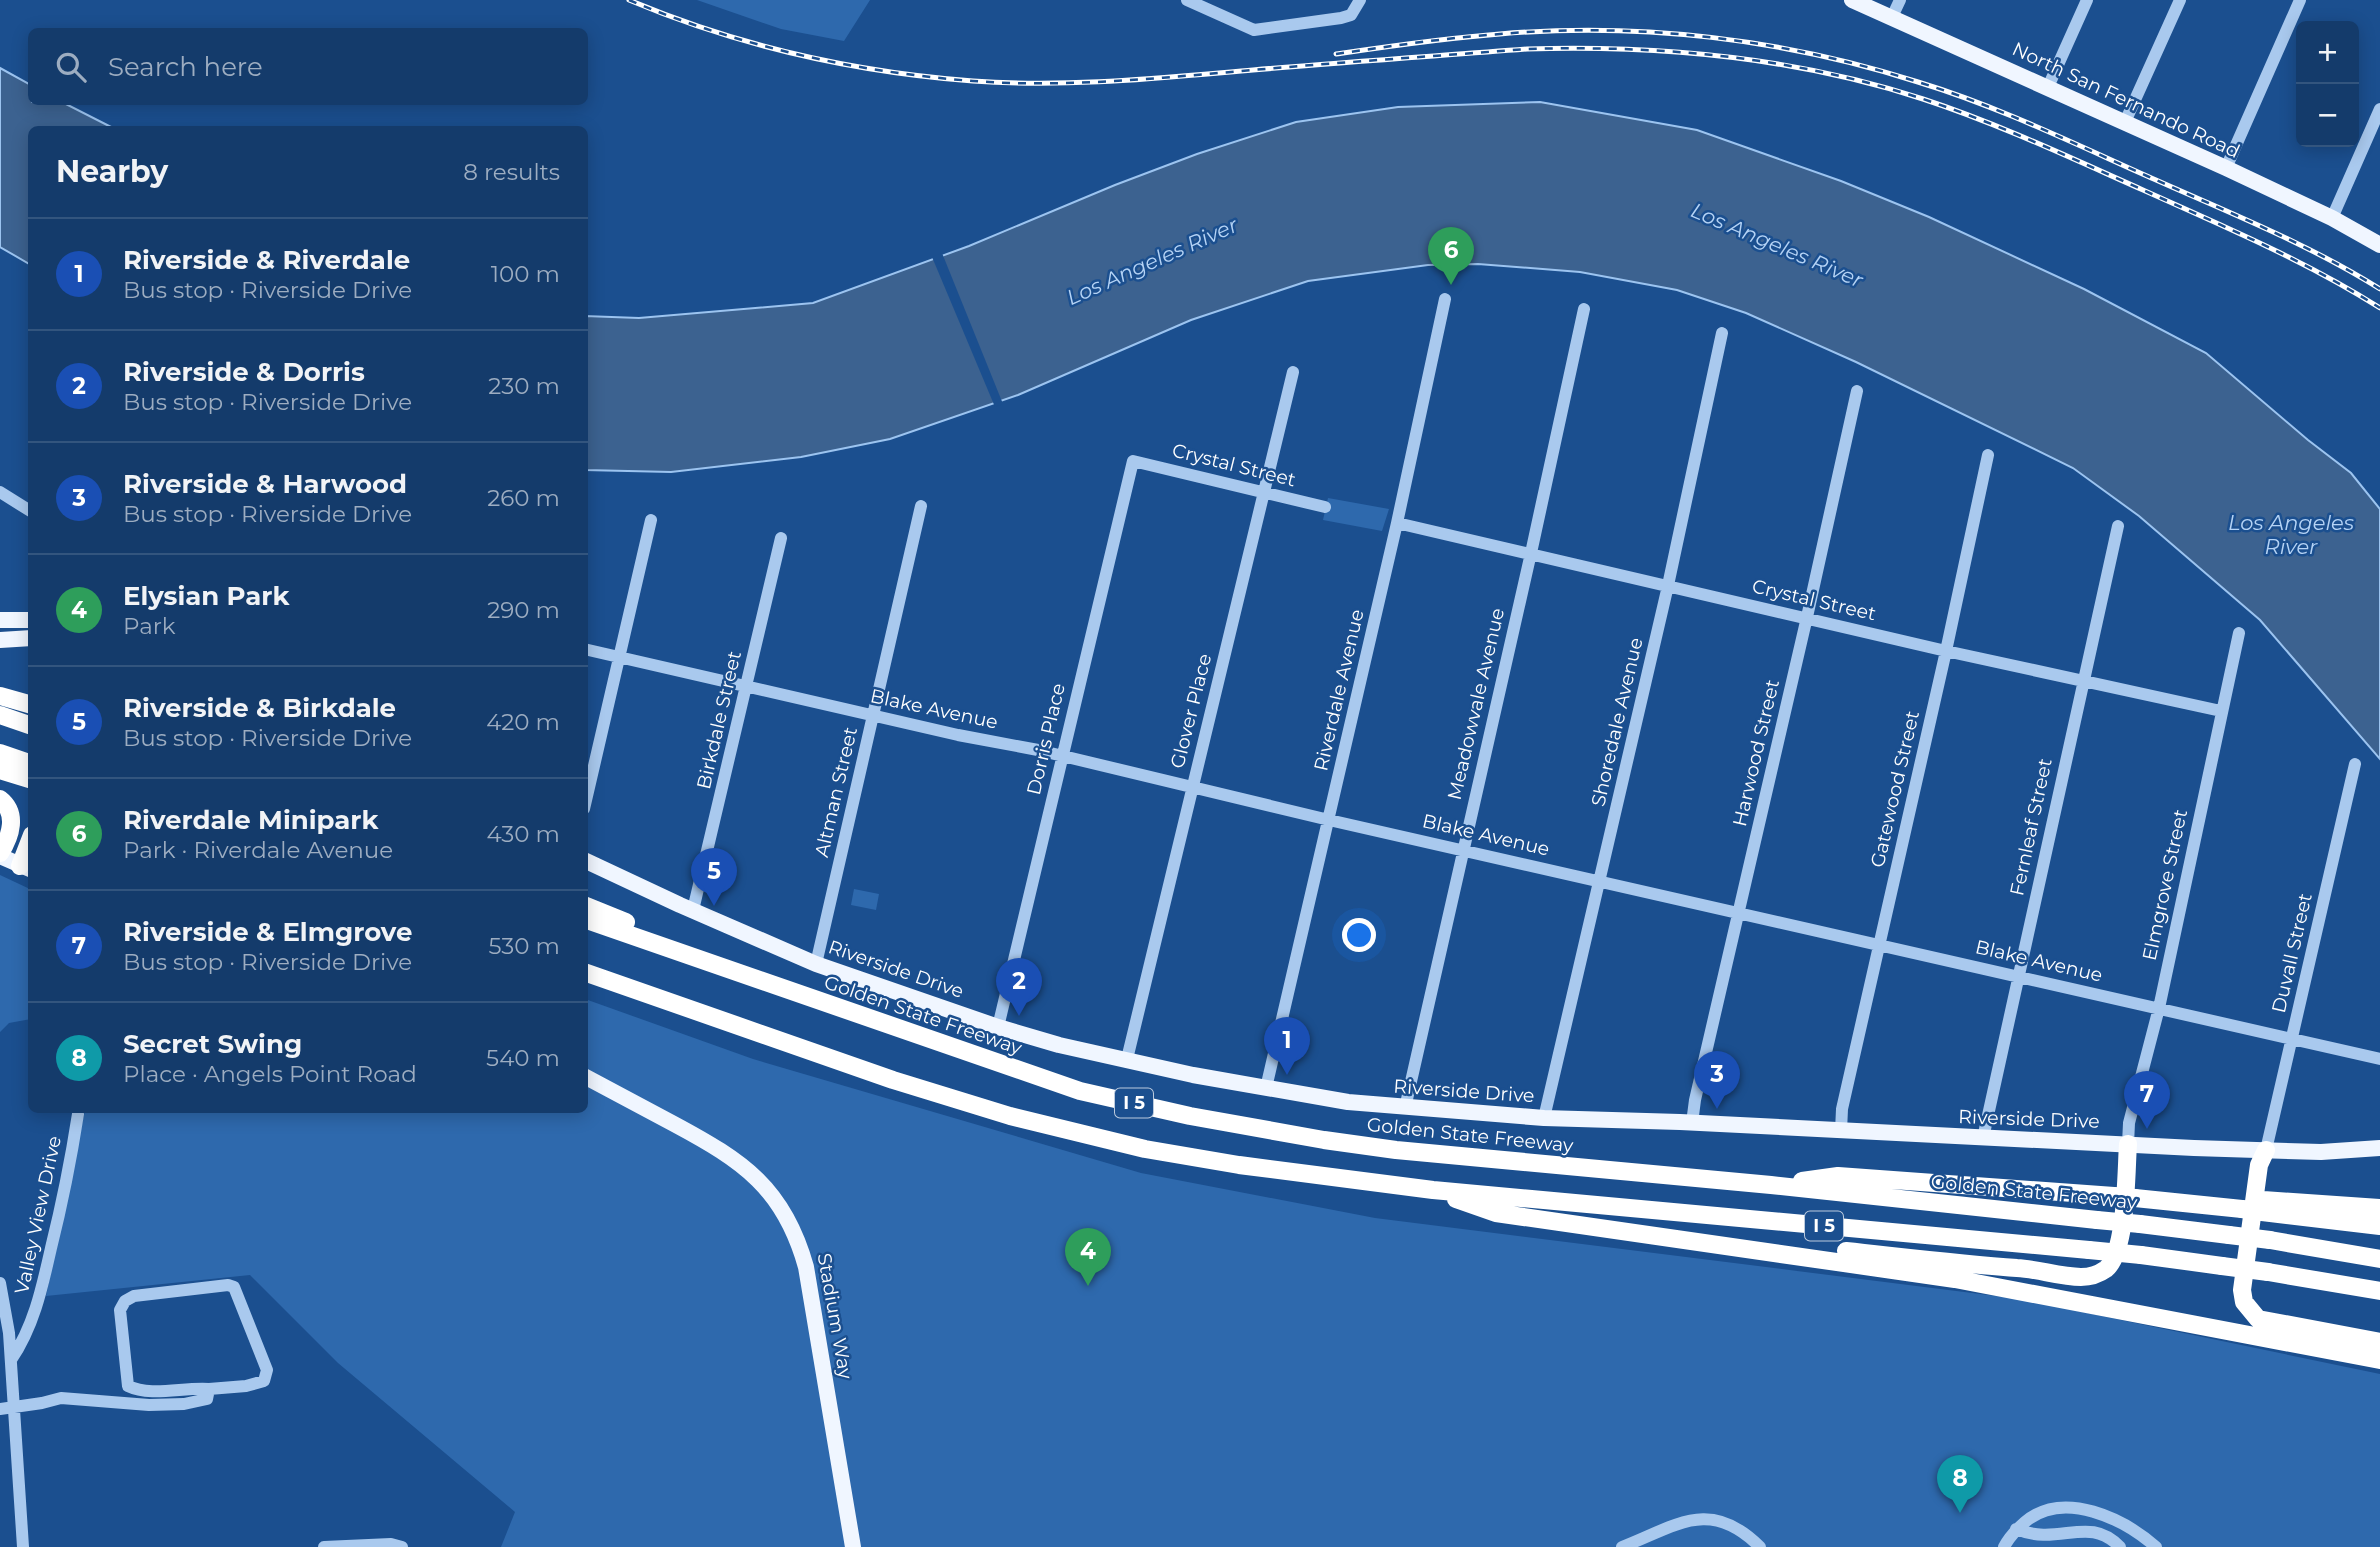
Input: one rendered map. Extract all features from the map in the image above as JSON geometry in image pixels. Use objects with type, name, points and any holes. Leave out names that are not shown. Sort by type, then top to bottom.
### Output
[{"type":"highway","points":[[0,696],[28,704]]},
{"type":"highway","points":[[0,715],[28,725]]},
{"type":"highway","points":[[0,753],[28,763]]},
{"type":"highway","points":[[0,770],[28,779]]},
{"type":"highway","points":[[0,799],[8,808],[11,825],[0,855]]},
{"type":"highway","points":[[588,907],[667,940],[718,966]]},
{"type":"highway","name":"Golden State Freeway","points":[[588,920],[1080,1091],[1189,1116],[1396,1150],[1771,1185],[2140,1224],[2270,1240],[2380,1259]]},
{"type":"highway","name":"I 5","points":[[588,973],[893,1080],[1010,1115],[1145,1149],[1238,1165],[1433,1191],[2141,1255],[2380,1291]]},
{"type":"highway","points":[[1750,1249],[1802,1246],[2020,1268],[2082,1277],[2094,1275],[2107,1268],[2112,1261],[2121,1235],[2128,1144]]},
{"type":"highway","points":[[2266,1150],[2259,1165],[2242,1290],[2244,1302],[2258,1319],[2380,1342]]},
{"type":"highway","points":[[1771,1185],[1838,1176],[2183,1202],[2243,1204],[2380,1226]]},
{"type":"highway","points":[[1433,1191],[1496,1213],[1955,1279],[2380,1360]]},
{"type":"highway","points":[[2262,1206],[2380,1208]]},
{"type":"highway","points":[[2251,1312],[2380,1330]]},
{"type":"main road","name":"North San Fernando Road","points":[[1852,0],[2332,218],[2380,245]]},
{"type":"main road","points":[[0,620],[28,620]]},
{"type":"main road","points":[[0,640],[28,638]]},
{"type":"main road","points":[[0,855],[26,868]]},
{"type":"main road","name":"Riverside Drive","points":[[588,862],[816,964],[998,1027],[1059,1045],[1193,1075],[1348,1102],[1544,1118],[1983,1138],[2321,1152],[2380,1148]]},
{"type":"main road","name":"Stadium Way","points":[[588,1078],[729,1154],[765,1186],[790,1223],[806,1267],[853,1547]]},
{"type":"street","points":[[1187,0],[1254,30],[1341,18],[1351,15],[1360,0]]},
{"type":"street","points":[[1892,17],[1900,0]]},
{"type":"street","points":[[2048,87],[2087,0]]},
{"type":"street","points":[[2125,122],[2180,0]]},
{"type":"street","points":[[2226,169],[2300,0]]},
{"type":"street","points":[[2332,218],[2380,110]]},
{"type":"street","name":"Riverdale Avenue","points":[[1266,1087],[1397,523],[1445,299]]},
{"type":"street","name":"Meadowvale Avenue","points":[[1405,1108],[1584,309]]},
{"type":"street","name":"Shoredale Avenue","points":[[1544,1118],[1668,585],[1722,333]]},
{"type":"street","name":"Glover Place","points":[[1127,1059],[1293,372]]},
{"type":"street","name":"Harwood Street","points":[[1692,1123],[1695,1100],[1857,391]]},
{"type":"street","name":"Gatewood Street","points":[[1841,1131],[1842,1109],[1988,454]]},
{"type":"street","name":"Crystal Street","points":[[1133,461],[1325,507]]},
{"type":"street","name":"Dorris Place","points":[[998,1027],[1133,461]]},
{"type":"street","points":[[0,492],[28,510]]},
{"type":"street","name":"Altman Street","points":[[816,964],[921,506]]},
{"type":"street","points":[[588,792],[651,520]]},
{"type":"street","name":"Crystal Street","points":[[1397,523],[1946,651],[2221,711]]},
{"type":"street","name":"Fernleaf Street","points":[[1983,1138],[2118,526]]},
{"type":"street","name":"Birkdale Street","points":[[693,910],[781,538]]},
{"type":"street","name":"Elmgrove Street","points":[[2128,1144],[2129,1123],[2159,1008],[2239,633]]},
{"type":"street","name":"Blake Avenue","points":[[588,650],[2380,1059]]},
{"type":"street","name":"Duvall Street","points":[[2266,1150],[2355,764]]},
{"type":"street","name":"Valley View Drive","points":[[11,1360],[21,1345],[37,1307],[61,1206],[78,1114]]},
{"type":"street","points":[[0,1283],[11,1360],[23,1547]]},
{"type":"street","points":[[228,1284],[234,1287],[268,1370],[264,1381],[246,1386],[209,1389],[181,1388],[141,1392],[128,1386],[120,1310],[125,1301],[134,1296],[228,1284]]},
{"type":"street","points":[[0,1409],[61,1398],[149,1405],[184,1404],[207,1399],[209,1389]]},
{"type":"street","points":[[2004,1547],[2030,1517],[2047,1510],[2064,1508],[2096,1511],[2118,1520],[2156,1547]]},
{"type":"street","points":[[1622,1547],[1687,1521],[1711,1518],[1740,1530],[1760,1547]]},
{"type":"street","points":[[2016,1530],[2032,1542],[2045,1546],[2106,1536],[2120,1547]]},
{"type":"street","points":[[324,1547],[390,1544],[402,1547]]},
{"type":"shaded area","points":[[697,0],[870,0],[844,41],[781,29]]},
{"type":"shaded area","points":[[1328,498],[1389,509],[1382,531],[1323,520]]},
{"type":"shaded area","points":[[0,875],[28,888],[28,1020],[9,1023],[0,1032]]},
{"type":"shaded area","points":[[854,889],[879,894],[876,910],[851,905]]},
{"type":"shaded area","points":[[588,1000],[753,1059],[1141,1173],[1375,1218],[2020,1299],[2380,1374],[2380,1547],[501,1547],[515,1512],[338,1363],[250,1275],[46,1296],[84,1113],[588,1113]]},
{"type":"water","points":[[0,68],[28,83],[28,105],[68,105],[109,126],[28,126],[28,263],[0,247]]},
{"type":"water","name":"Los Angeles River","points":[[1540,102],[1697,130],[1841,181],[1929,217],[2084,289],[2206,353],[2351,473],[2380,509],[2380,759],[2260,620],[2139,516],[2073,468],[1856,362],[1746,313],[1677,290],[1580,272],[1478,264],[1428,265],[1308,281],[1191,320],[1018,395],[890,439],[801,457],[671,472],[588,470],[588,316],[639,318],[813,303],[969,246],[1197,154],[1296,122],[1398,107]]},
{"type":"pier","points":[[942,253],[1003,404],[995,407],[932,257]]},
{"type":"railway","points":[[629,0],[712,31],[841,64],[929,77],[1008,83],[1113,81],[1527,49],[1628,49],[1777,64],[1875,85],[1923,99],[2007,130],[2264,245],[2380,308]]},
{"type":"railway","points":[[1336,54],[1479,36],[1606,30],[1711,37],[1816,55],[1918,82],[2006,114],[2265,228],[2380,289]]},
{"type":"place","name":"Riverdale Minipark","points":[[1451,285]]},
{"type":"place","name":"Riverside & Birkdale","points":[[714,906]]},
{"type":"place","name":"Riverside & Dorris","points":[[1019,1016]]},
{"type":"place","name":"Riverside & Riverdale","points":[[1287,1075]]},
{"type":"place","name":"Riverside & Harwood","points":[[1717,1109]]},
{"type":"place","name":"Riverside & Elmgrove","points":[[2147,1129]]},
{"type":"place","name":"Elysian Park","points":[[1088,1286]]},
{"type":"place","name":"Secret Swing","points":[[1960,1513]]}]
